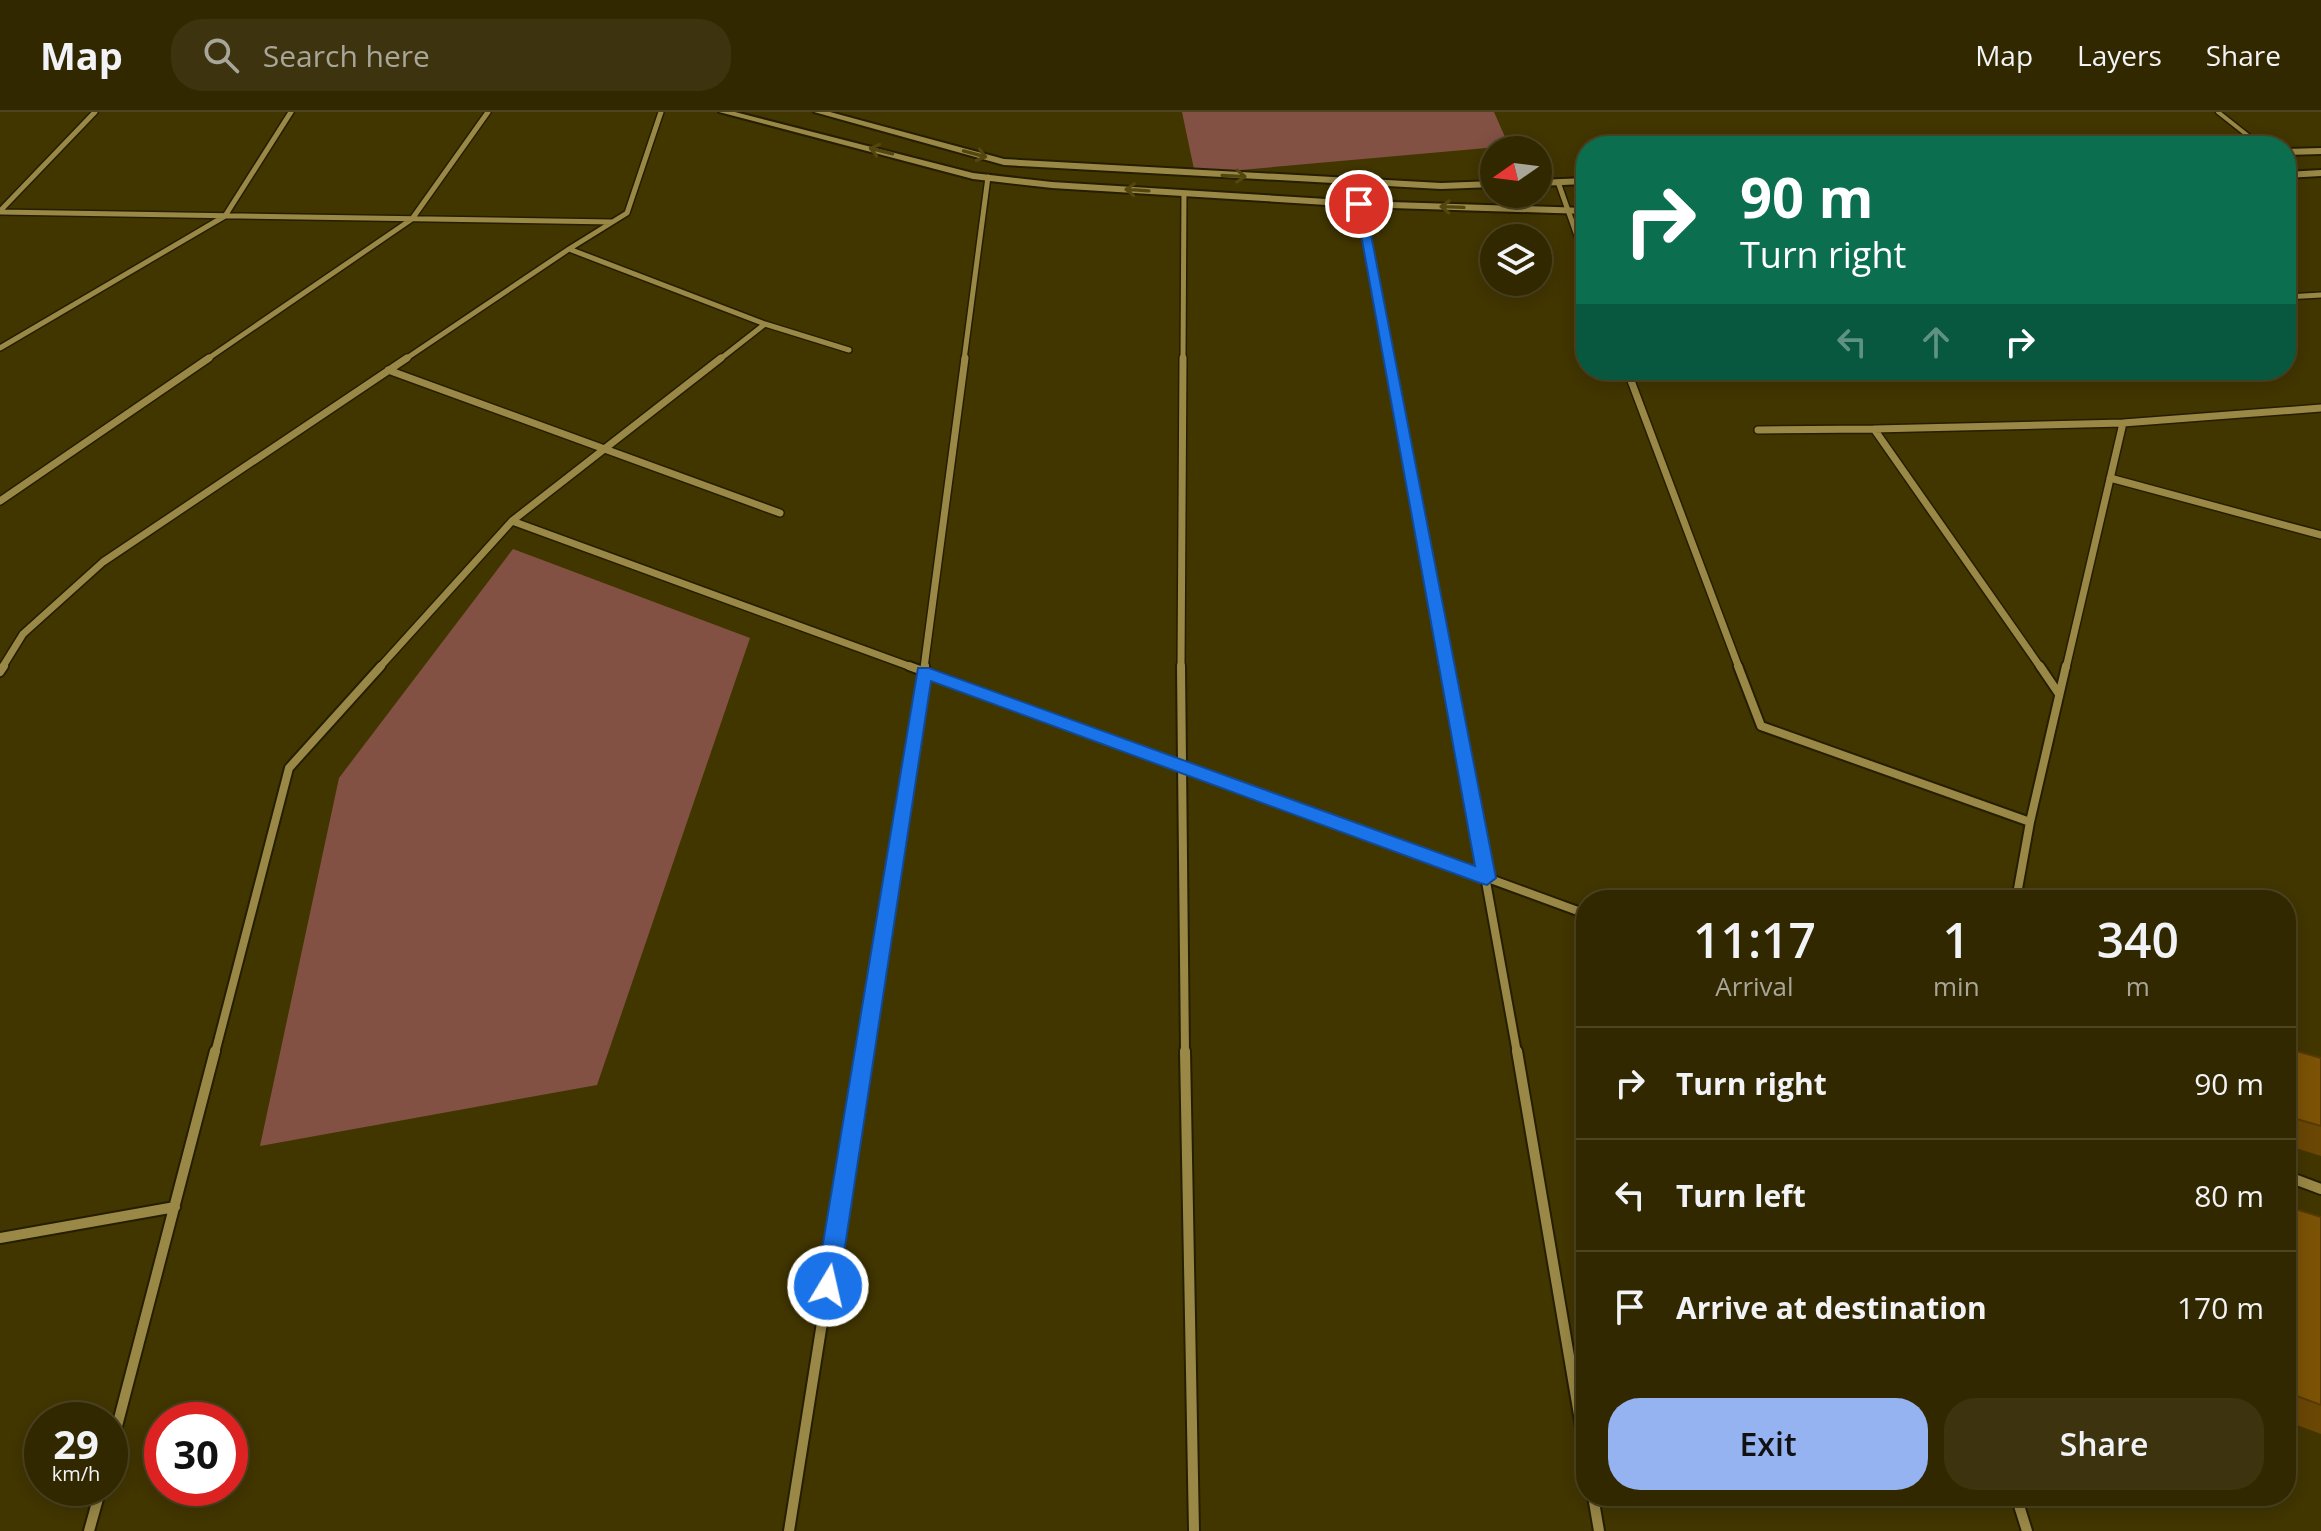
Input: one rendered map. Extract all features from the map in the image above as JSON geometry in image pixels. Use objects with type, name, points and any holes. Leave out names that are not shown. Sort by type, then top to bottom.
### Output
[{"type":"street","points":[[0,212],[95,112]]},
{"type":"street","points":[[0,348],[225,216],[291,112]]},
{"type":"street","points":[[0,501],[412,219],[488,112]]},
{"type":"street","points":[[0,672],[23,634],[103,562],[627,213],[661,112]]},
{"type":"street","points":[[724,112],[973,176],[1052,185],[1359,204],[1576,211]]},
{"type":"street","points":[[819,112],[1004,162],[1382,183],[1480,184]]},
{"type":"street","points":[[2296,152],[2321,151]]},
{"type":"street","points":[[2296,174],[2321,173]]},
{"type":"street","points":[[789,1531],[924,672],[988,177]]},
{"type":"street","points":[[1552,182],[1576,181]]},
{"type":"street","points":[[1558,182],[1576,235]]},
{"type":"street","points":[[1184,193],[1180,766],[1194,1531]]},
{"type":"street","points":[[1359,204],[1487,878],[1576,1398]]},
{"type":"street","points":[[0,212],[612,222]]},
{"type":"street","points":[[569,249],[765,324],[849,350]]},
{"type":"street","points":[[2296,296],[2321,295]]},
{"type":"street","points":[[123,1402],[289,768],[512,521],[765,324]]},
{"type":"street","points":[[388,370],[780,513]]},
{"type":"street","points":[[1631,380],[1761,726],[2030,822]]},
{"type":"street","points":[[1758,430],[2123,423],[2321,408]]},
{"type":"street","points":[[2018,890],[2030,822],[2123,423]]},
{"type":"street","points":[[1874,429],[2059,694]]},
{"type":"street","points":[[2110,478],[2321,535]]},
{"type":"street","points":[[512,521],[1576,910]]},
{"type":"street","points":[[2296,1180],[2321,1189]]},
{"type":"street","points":[[0,1238],[175,1207]]},
{"type":"street","points":[[89,1531],[96,1506]]},
{"type":"street","points":[[1595,1506],[1599,1531]]},
{"type":"street","points":[[2019,1506],[2027,1531]]},
{"type":"lane","points":[[2218,112],[2248,136]]},
{"type":"shaded area","points":[[1182,112],[1494,112],[1505,136],[1480,136],[1480,149],[1195,174]]},
{"type":"shaded area","points":[[513,549],[750,638],[597,1085],[260,1146],[339,778]]},
{"type":"building","points":[[2296,1051],[2321,1058],[2321,1126],[2296,1119]]},
{"type":"building","points":[[2296,1209],[2321,1217],[2321,1405],[2296,1396]]},
{"type":"route","points":[[828,1286],[924,672],[1487,878],[1359,204]]}]
